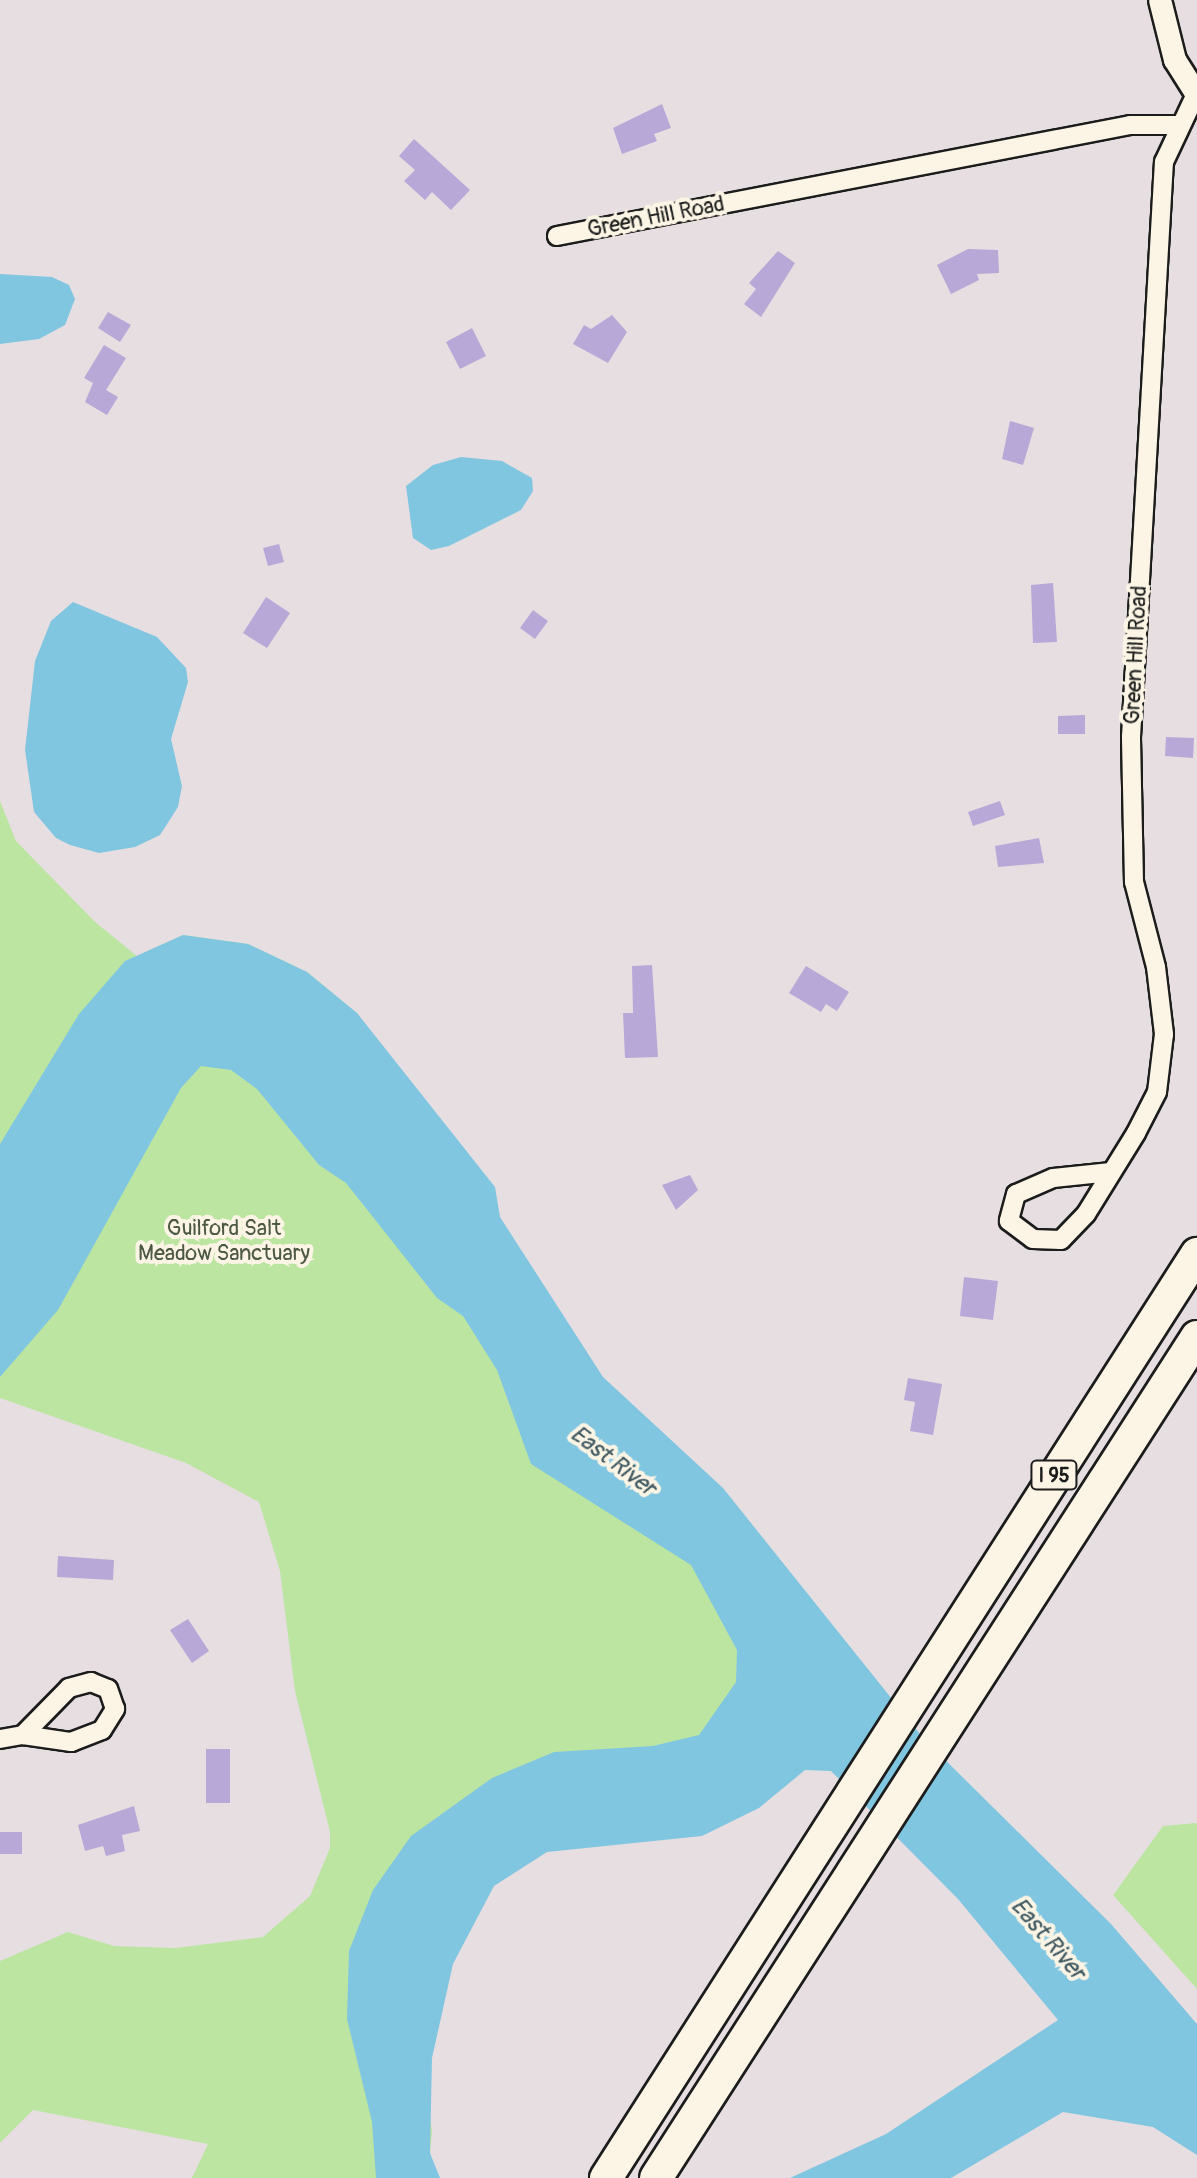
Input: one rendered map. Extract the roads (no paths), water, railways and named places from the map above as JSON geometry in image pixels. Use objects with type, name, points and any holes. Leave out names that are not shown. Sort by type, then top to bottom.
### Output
[{"type":"highway","name":"I 95","points":[[606,2178],[1197,1254]]},
{"type":"highway","name":"I 95","points":[[656,2178],[1197,1337]]},
{"type":"street","name":"Green Hill Road","points":[[1111,1172],[1053,1178],[1016,1194],[1009,1221],[1033,1239],[1061,1240],[1086,1214],[1111,1172],[1157,1092],[1164,1034],[1156,967],[1134,882],[1131,737],[1164,162],[1179,125],[1197,94],[1175,60],[1160,0]]},
{"type":"street","name":"Green Hill Road","points":[[557,236],[1130,125],[1179,125]]},
{"type":"street","points":[[0,1739],[23,1735],[71,1742],[102,1730],[115,1709],[108,1689],[91,1682],[69,1688],[23,1735]]},
{"type":"water","points":[[0,274],[52,277],[69,285],[75,299],[65,325],[39,339],[0,344]]},
{"type":"water","points":[[461,457],[502,461],[532,478],[533,491],[521,510],[449,546],[431,550],[413,538],[406,486],[433,465]]},
{"type":"water","points":[[73,602],[157,637],[186,668],[188,682],[171,739],[182,786],[178,807],[160,835],[135,847],[99,853],[70,845],[56,838],[34,812],[25,750],[35,661],[51,621]]},
{"type":"water","name":"East River","points":[[183,935],[248,944],[307,972],[357,1013],[495,1187],[500,1217],[603,1377],[723,1488],[924,1739],[1111,1924],[1197,2024],[1197,2155],[1153,2127],[1063,2112],[951,2178],[790,2178],[886,2134],[1058,2020],[958,1899],[831,1771],[805,1770],[759,1808],[702,1836],[547,1852],[494,1886],[453,1964],[432,2058],[430,2153],[440,2178],[376,2178],[372,2122],[347,2019],[349,1951],[373,1890],[411,1836],[492,1778],[554,1752],[653,1746],[699,1735],[736,1682],[737,1650],[691,1565],[531,1464],[497,1370],[463,1316],[437,1298],[346,1183],[319,1165],[257,1089],[231,1070],[201,1066],[181,1088],[58,1310],[0,1377],[0,1144],[79,1014],[125,961]]},
{"type":"park label","name":"Guilford Salt Meadow Sanctuary","points":[[224,1240]]}]
